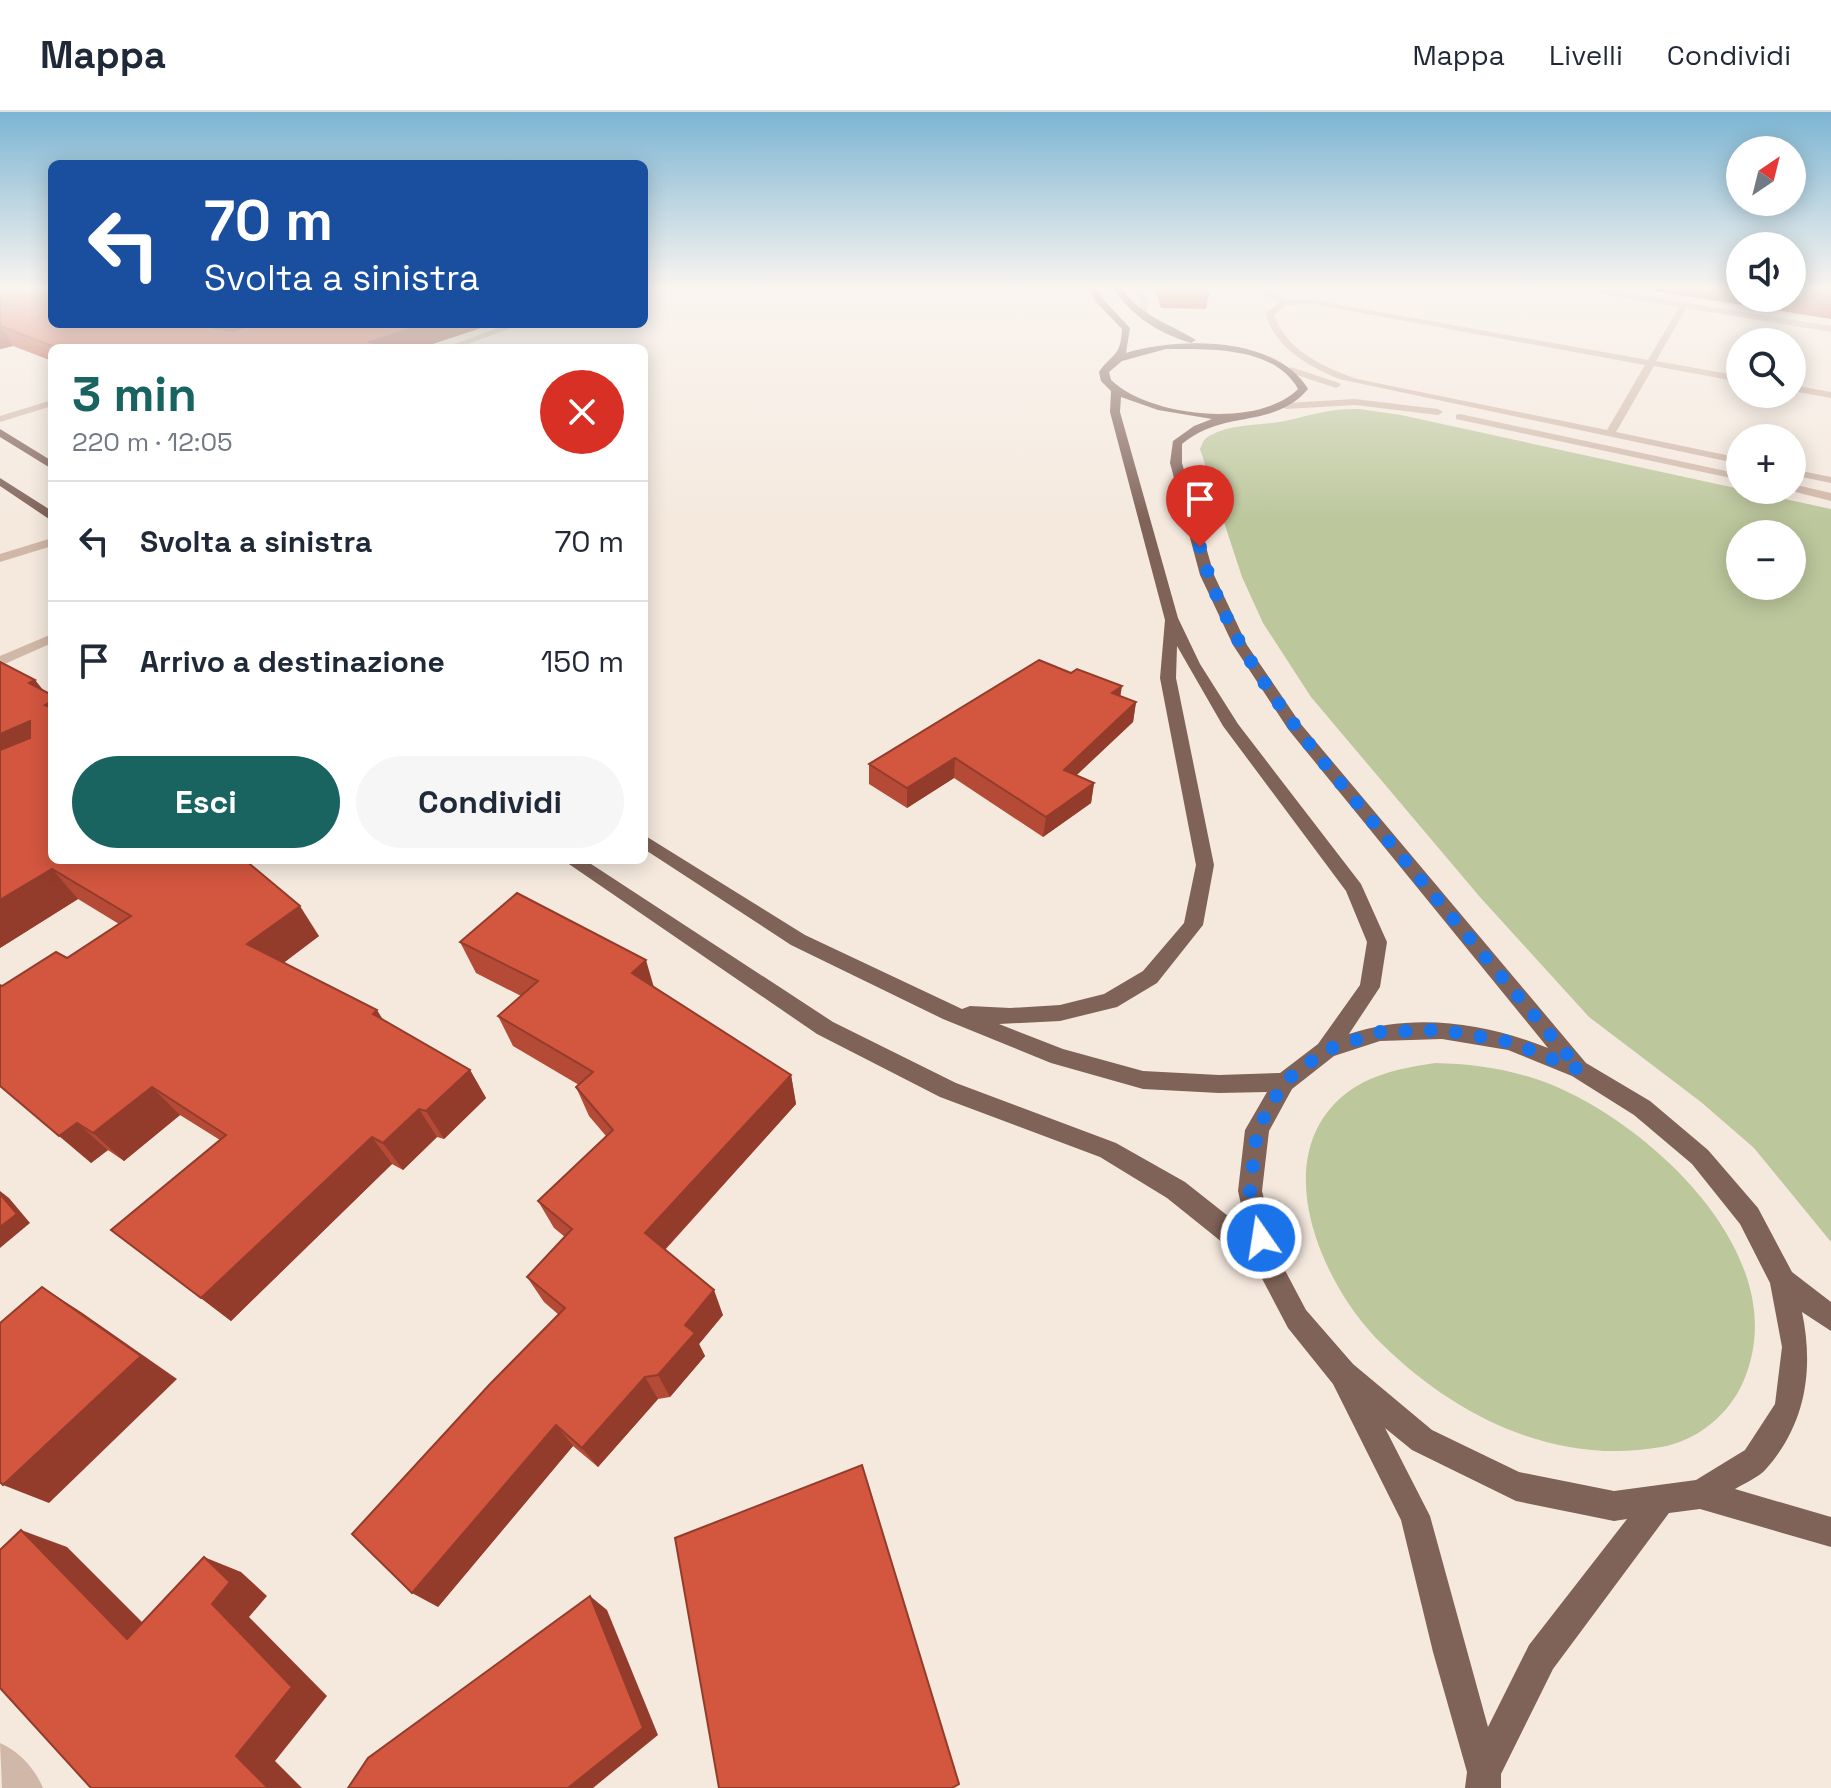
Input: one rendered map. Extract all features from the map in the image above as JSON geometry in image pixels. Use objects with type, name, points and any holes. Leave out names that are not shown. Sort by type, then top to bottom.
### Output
[{"type":"main road","points":[[1109,364],[1105,372],[1107,381],[1116,391],[1137,402],[1167,410],[1237,415]]},
{"type":"main road","points":[[1278,364],[1291,370],[1300,379],[1303,389],[1298,398],[1286,406],[1211,421],[1192,430],[1177,443],[1176,463],[1207,575],[1240,645],[1294,726],[1580,1070]]},
{"type":"main road","points":[[1116,391],[1115,412],[1171,618],[1193,664],[1231,726],[1354,889],[1377,942],[1370,987],[1326,1050],[1284,1082],[1257,1130],[1250,1191],[1267,1262],[1297,1319],[1343,1374],[1422,1440],[1516,1486],[1614,1506],[1700,1494],[1831,1532]]},
{"type":"main road","points":[[0,432],[48,463]]},
{"type":"main road","points":[[0,481],[48,514]]},
{"type":"main road","points":[[950,1013],[1010,1016],[1060,1013],[1110,1001],[1150,977],[1193,925],[1205,865],[1168,678],[1171,618]]},
{"type":"main road","points":[[648,844],[798,940],[950,1013],[1059,1057],[1143,1080],[1219,1084],[1284,1082]]},
{"type":"main road","points":[[578,864],[825,1028],[948,1090],[1108,1150],[1176,1190],[1267,1262]]},
{"type":"main road","points":[[1326,1050],[1380,1032],[1442,1030],[1510,1042],[1580,1070],[1642,1108],[1700,1157],[1749,1216],[1783,1281],[1796,1347],[1788,1409],[1755,1460],[1700,1494]]},
{"type":"main road","points":[[1783,1281],[1831,1318]]},
{"type":"main road","points":[[1343,1374],[1415,1516],[1484,1780]]},
{"type":"main road","points":[[1484,1780],[1541,1657],[1661,1499]]},
{"type":"street","points":[[1319,364],[1343,377],[1533,420],[1564,422],[1726,458]]},
{"type":"street","points":[[1611,432],[1650,364]]},
{"type":"street","points":[[1658,364],[1726,376]]},
{"type":"street","points":[[1291,370],[1438,412],[1726,474]]},
{"type":"street","points":[[1806,391],[1831,395]]},
{"type":"street","points":[[1286,406],[1355,402],[1438,412]]},
{"type":"street","points":[[0,419],[48,404]]},
{"type":"street","points":[[1526,431],[1533,420]]},
{"type":"street","points":[[1564,422],[1565,429],[1586,444]]},
{"type":"street","points":[[1806,475],[1831,480]]},
{"type":"street","points":[[1806,491],[1831,497]]},
{"type":"street","points":[[0,558],[48,543]]},
{"type":"street","points":[[0,662],[48,640]]},
{"type":"street","points":[[0,1760],[25,1788]]},
{"type":"green space","points":[[1359,409],[1401,415],[1726,486],[1726,504],[1806,504],[1831,509],[1831,1242],[1754,1148],[1701,1102],[1589,1017],[1479,896],[1311,697],[1263,623],[1242,577],[1200,449],[1207,437],[1228,428],[1276,423],[1322,412]]},
{"type":"green space","points":[[1435,1063],[1482,1067],[1527,1076],[1596,1107],[1635,1134],[1673,1167],[1707,1204],[1733,1245],[1750,1289],[1755,1334],[1744,1380],[1730,1404],[1711,1424],[1687,1439],[1661,1447],[1622,1451],[1584,1449],[1547,1442],[1510,1430],[1443,1394],[1412,1371],[1361,1321],[1324,1258],[1312,1223],[1306,1188],[1308,1154],[1321,1122],[1344,1095],[1387,1073]]},
{"type":"building","points":[[1039,660],[1071,673],[1077,669],[1122,686],[1112,693],[1136,702],[1064,770],[1094,783],[1046,817],[955,758],[907,788],[869,764]]},
{"type":"building","points":[[0,662],[35,680],[29,683],[48,693],[48,703],[45,705],[48,706],[48,864],[250,864],[300,906],[247,944],[377,1010],[373,1014],[470,1070],[426,1111],[419,1109],[383,1143],[372,1137],[201,1298],[111,1230],[226,1135],[152,1087],[93,1133],[77,1123],[59,1136],[0,1086],[0,985],[56,952],[67,958],[131,916],[52,869],[0,900],[0,750],[30,738],[30,721],[0,734]]},
{"type":"building","points":[[517,893],[646,960],[632,973],[791,1075],[645,1233],[714,1290],[685,1325],[695,1333],[658,1375],[645,1377],[582,1448],[556,1425],[412,1593],[352,1534],[490,1384],[565,1308],[527,1277],[572,1229],[538,1201],[613,1130],[576,1087],[593,1072],[498,1016],[538,981],[460,942]]},
{"type":"building","points":[[0,1194],[17,1214],[0,1227]]},
{"type":"building","points":[[42,1287],[141,1356],[3,1485],[0,1482],[0,1323]]},
{"type":"building","points":[[862,1465],[959,1784],[952,1788],[719,1788],[675,1538]]},
{"type":"building","points":[[21,1530],[127,1639],[204,1557],[230,1582],[212,1604],[292,1687],[236,1756],[268,1788],[91,1788],[0,1688],[0,1550]]},
{"type":"building","points":[[590,1596],[643,1728],[568,1788],[348,1788],[368,1758]]},
{"type":"route","points":[[1200,547],[1207,575],[1240,645],[1294,726],[1580,1070],[1510,1042],[1442,1030],[1380,1032],[1326,1050],[1284,1082],[1257,1130],[1250,1191],[1261,1238]]}]
